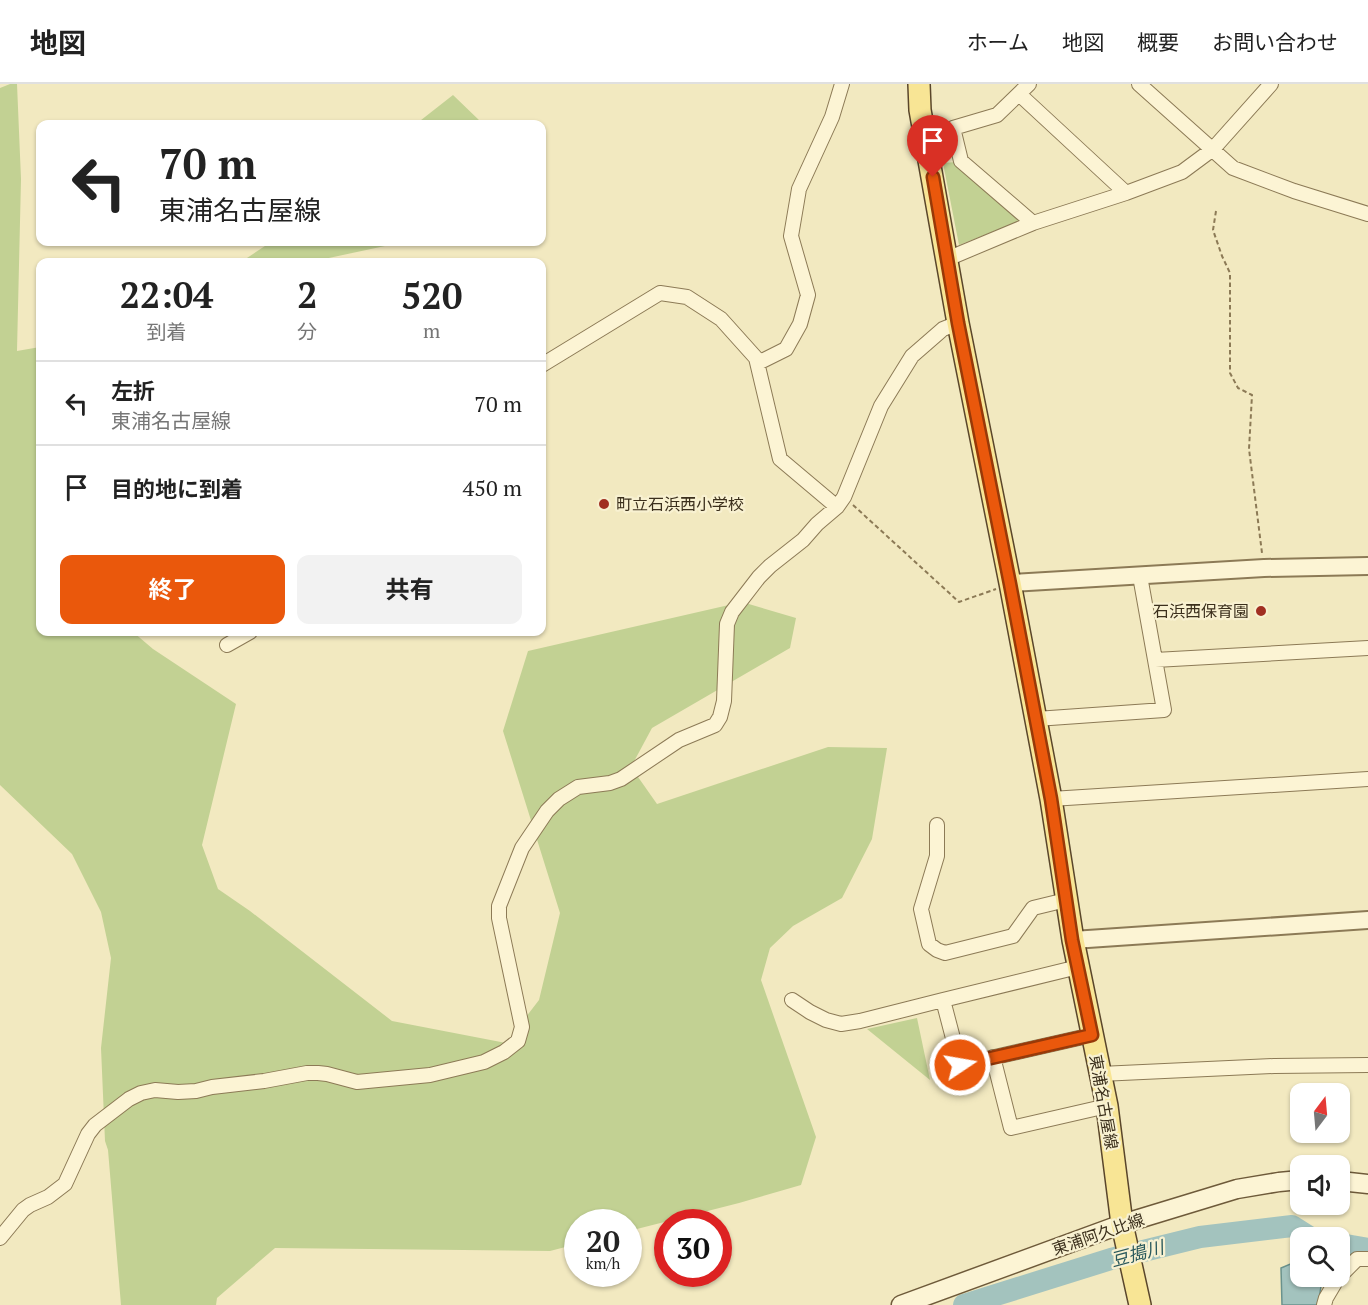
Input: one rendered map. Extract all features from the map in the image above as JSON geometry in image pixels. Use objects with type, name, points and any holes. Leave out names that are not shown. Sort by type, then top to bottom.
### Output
[{"type":"main road","name":"東浦名古屋線","points":[[919,84],[920,110],[958,323],[1051,799],[1072,940],[1107,1106],[1122,1224],[1138,1295]]},
{"type":"main road","name":"東浦阿久比線","points":[[900,1305],[1122,1224],[1237,1189],[1290,1181]]},
{"type":"main road","points":[[1350,1182],[1368,1184]]},
{"type":"street","points":[[758,363],[786,349],[800,324],[808,295],[791,236],[799,189],[832,117],[842,84]]},
{"type":"street","points":[[1139,84],[1233,168],[1294,191],[1368,214]]},
{"type":"street","points":[[948,258],[1033,223],[1182,172],[1213,149],[1268,85]]},
{"type":"street","points":[[1033,223],[961,161],[953,128],[997,114],[1024,89],[1126,193]]},
{"type":"street","points":[[546,363],[660,293],[687,297],[721,319],[756,358],[780,459],[841,502]]},
{"type":"street","points":[[0,1238],[23,1210],[48,1197],[65,1184],[88,1134],[95,1125],[129,1099],[141,1093],[155,1090],[196,1091],[212,1087],[264,1082],[307,1073],[327,1074],[357,1082],[430,1075],[484,1062],[504,1052],[518,1041],[522,1027],[499,918],[499,906],[522,848],[547,811],[559,799],[578,787],[610,783],[621,779],[679,740],[715,725],[720,717],[724,701],[727,624],[732,612],[759,577],[803,540],[841,502],[881,406],[912,356],[943,329],[958,323]]},
{"type":"street","points":[[1010,584],[1264,568],[1368,566]]},
{"type":"street","points":[[1036,719],[1164,710],[1140,576]]},
{"type":"street","points":[[227,645],[243,636]]},
{"type":"street","points":[[1155,660],[1368,648]]},
{"type":"street","points":[[1051,799],[1368,779]]},
{"type":"street","points":[[937,825],[937,856],[921,909],[929,944],[937,950],[945,953],[1013,936],[1033,908],[1066,900]]},
{"type":"street","points":[[1072,940],[1368,920]]},
{"type":"street","points":[[792,1000],[826,1020],[842,1024],[1078,967]]},
{"type":"street","points":[[943,1000],[960,1065],[1092,1035]]},
{"type":"street","points":[[993,1058],[1011,1128],[1107,1106]]},
{"type":"street","points":[[1100,1074],[1274,1066],[1368,1065]]},
{"type":"street","points":[[1350,1265],[1357,1258],[1368,1259]]},
{"type":"street","points":[[1324,1305],[1333,1287]]},
{"type":"path","points":[[1216,211],[1213,230],[1230,273],[1230,373],[1238,388],[1252,395],[1249,448],[1264,568]]},
{"type":"path","points":[[841,502],[959,602],[1010,584]]},
{"type":"green space","points":[[17,84],[21,179],[17,351],[36,348],[36,636],[138,636],[153,649],[236,704],[202,845],[218,889],[250,911],[392,1021],[506,1043],[539,1000],[560,913],[503,731],[528,651],[742,602],[796,618],[790,648],[652,728],[631,767],[657,804],[828,747],[887,748],[872,839],[842,898],[793,926],[770,948],[761,980],[816,1137],[801,1185],[715,1209],[654,1209],[654,1225],[642,1228],[642,1209],[564,1209],[564,1247],[550,1251],[275,1248],[217,1298],[216,1305],[121,1305],[108,1150],[105,1141],[101,1048],[111,958],[101,912],[72,854],[0,785],[0,88]]},
{"type":"green space","points":[[453,95],[479,120],[421,120]]},
{"type":"green space","points":[[956,162],[1020,221],[959,245],[943,163]]},
{"type":"green space","points":[[265,246],[385,246],[329,258],[247,258]]},
{"type":"green space","points":[[917,1018],[930,1080],[867,1029]]},
{"type":"water","points":[[1290,1264],[1290,1287],[1321,1287],[1318,1305],[1282,1305],[1281,1268]]},
{"type":"waterway","name":"豆搗川","points":[[964,1305],[1111,1259],[1200,1237],[1294,1227]]},
{"type":"waterway","name":"豆搗川","points":[[1350,1246],[1368,1249]]},
{"type":"place","name":"町立石浜西小学校","points":[[604,504]]},
{"type":"place","name":"石浜西保育園","points":[[1261,611]]},
{"type":"route","points":[[933,177],[958,323],[1051,799],[1072,940],[1092,1035],[960,1065]]}]
